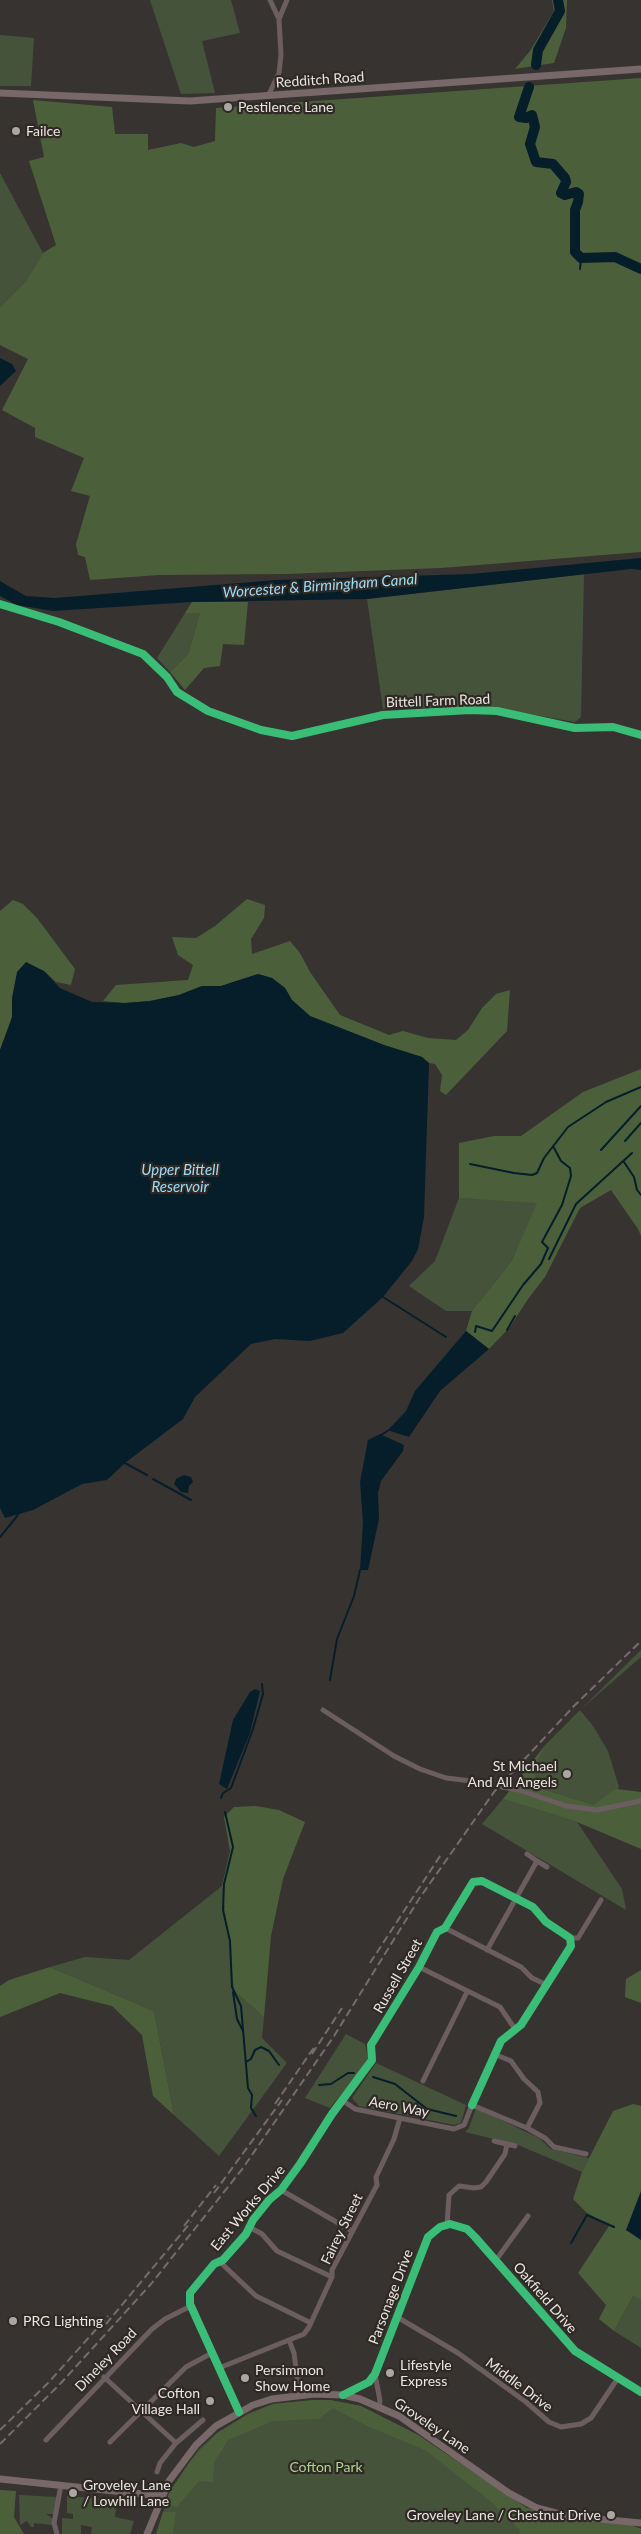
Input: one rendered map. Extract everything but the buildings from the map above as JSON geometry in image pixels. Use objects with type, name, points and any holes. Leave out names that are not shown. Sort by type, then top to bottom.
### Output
[{"type":"main road","name":"Redditch Road","points":[[0,93],[190,101],[641,69]]},
{"type":"main road","name":"Groveley Lane","points":[[147,2534],[162,2496],[179,2466],[196,2445],[216,2426],[239,2412],[272,2399],[303,2394],[343,2396],[379,2406],[422,2430],[518,2500],[537,2508],[567,2516],[641,2523]]},
{"type":"main road","points":[[0,2479],[162,2496]]},
{"type":"street","points":[[270,0],[279,20]]},
{"type":"street","points":[[268,96],[281,63],[279,20],[282,6],[287,0]]},
{"type":"street","name":"Bittell Farm Road","points":[[0,604],[59,622],[143,654],[167,677],[177,692],[208,711],[261,730],[292,736],[383,715],[470,710],[497,711],[575,728],[613,727],[641,735]]},
{"type":"street","points":[[323,1710],[387,1752],[420,1769],[446,1778],[488,1783]]},
{"type":"street","points":[[502,1787],[519,1790],[566,1806],[597,1810],[641,1801]]},
{"type":"street","points":[[527,1854],[547,1867]]},
{"type":"street","points":[[487,1950],[537,1861]]},
{"type":"street","name":"Russell Street","points":[[342,2100],[372,2060],[371,2045],[419,1967],[437,1932],[445,1928],[473,1882],[482,1881],[515,1899]]},
{"type":"street","points":[[515,1899],[533,1907],[546,1922],[570,1938],[578,1938],[601,1900]]},
{"type":"street","points":[[445,1928],[521,1967],[532,1978],[547,1985]]},
{"type":"street","points":[[570,1938],[570,1949],[521,2025],[504,2037],[494,2054],[472,2104],[527,2128],[545,2138],[554,2147],[586,2154]]},
{"type":"street","points":[[419,1967],[500,2007],[516,2029]]},
{"type":"street","points":[[423,2081],[467,1992]]},
{"type":"street","points":[[494,2054],[513,2062],[524,2079],[538,2092],[540,2103],[527,2128]]},
{"type":"street","name":"Aero Way","points":[[342,2100],[355,2110],[454,2130],[464,2125],[472,2104]]},
{"type":"street","name":"East Works Drive","points":[[191,2306],[188,2300],[192,2288],[214,2264],[220,2262],[251,2228],[254,2220],[269,2200],[281,2190],[313,2146],[342,2100]]},
{"type":"street","name":"Fairey Street","points":[[219,2368],[304,2334],[332,2277],[332,2270],[377,2185],[376,2177],[394,2139],[400,2118]]},
{"type":"street","points":[[494,2141],[514,2146]]},
{"type":"street","points":[[447,2225],[449,2195],[459,2186],[481,2187],[504,2154],[507,2144]]},
{"type":"street","points":[[281,2190],[352,2231]]},
{"type":"street","points":[[496,2260],[528,2216]]},
{"type":"street","name":"Parsonage Drive","points":[[343,2396],[363,2386],[375,2374],[425,2245],[434,2230],[447,2225]]},
{"type":"street","name":"Oakfield Drive","points":[[447,2225],[456,2225],[467,2229],[575,2351],[641,2392]]},
{"type":"street","points":[[251,2228],[262,2234],[277,2251],[332,2277]]},
{"type":"street","points":[[220,2262],[256,2296],[311,2323]]},
{"type":"street","points":[[191,2306],[239,2412]]},
{"type":"street","name":"Dineley Road","points":[[46,2440],[104,2376],[152,2329],[165,2319],[191,2306]]},
{"type":"street","name":"Middle Drive","points":[[397,2317],[458,2353],[526,2402],[549,2422],[561,2427],[581,2424],[591,2418],[618,2378]]},
{"type":"street","points":[[289,2340],[294,2353],[298,2384]]},
{"type":"street","points":[[110,2442],[140,2410],[191,2364],[212,2353]]},
{"type":"street","name":"Parsonage Drive","points":[[375,2374],[376,2388],[380,2401],[379,2406]]},
{"type":"street","points":[[104,2376],[176,2444]]},
{"type":"street","points":[[363,2386],[376,2388]]},
{"type":"street","points":[[157,2472],[160,2463],[176,2444],[202,2420]]},
{"type":"street","points":[[57,2534],[54,2523],[61,2485]]},
{"type":"green space","points":[[150,0],[231,0],[240,33],[202,41],[215,93],[181,94]]},
{"type":"green space","points":[[552,0],[567,0],[566,28],[554,63],[515,69],[530,51],[554,11]]},
{"type":"green space","points":[[0,35],[34,38],[31,86],[0,86]]},
{"type":"green space","points":[[641,78],[641,552],[441,568],[286,574],[159,575],[90,580],[85,557],[78,555],[76,544],[90,496],[71,491],[84,458],[35,437],[35,428],[2,410],[28,359],[0,345],[0,307],[26,281],[43,253],[56,245],[29,161],[44,157],[33,100],[112,107],[115,134],[148,134],[148,150],[181,143],[194,147],[215,141],[216,108]]},
{"type":"green space","points":[[0,173],[43,253],[26,281],[0,307]]},
{"type":"green space","points":[[584,574],[581,717],[575,722],[484,706],[383,709],[367,599]]},
{"type":"green space","points":[[192,602],[248,602],[244,645],[223,644],[220,666],[204,668],[185,690],[170,672],[188,654],[200,613],[185,613]]},
{"type":"green space","points":[[185,613],[200,613],[188,654],[170,672],[157,658]]},
{"type":"green space","points":[[247,899],[265,905],[264,918],[251,939],[252,954],[290,941],[300,953],[310,972],[340,1015],[389,1035],[403,1031],[428,1038],[456,1040],[468,1030],[482,1008],[496,994],[510,990],[507,1031],[446,1095],[440,1091],[442,1075],[435,1064],[429,1063],[422,1057],[384,1045],[310,1016],[292,1000],[285,988],[272,978],[258,974],[221,986],[202,986],[179,995],[150,1001],[125,1003],[103,1001],[116,985],[188,980],[193,965],[178,955],[172,937],[196,938],[215,926]]},
{"type":"green space","points":[[13,900],[23,904],[37,918],[75,969],[71,985],[56,982],[44,971],[12,998],[13,1017],[0,1050],[0,911]]},
{"type":"green space","points":[[641,1069],[641,1236],[611,1190],[580,1208],[545,1277],[510,1327],[489,1349],[466,1331],[472,1311],[511,1262],[537,1203],[459,1198],[459,1143],[494,1136],[521,1136],[583,1092]]},
{"type":"green space","points":[[459,1198],[539,1200],[511,1262],[472,1311],[446,1311],[409,1286],[435,1261]]},
{"type":"green space","points":[[641,1650],[641,1657],[580,1710]]},
{"type":"green space","points":[[580,1710],[593,1726],[608,1751],[619,1787],[614,1795],[594,1805],[536,1787],[535,1766],[546,1744]]},
{"type":"green space","points":[[546,1744],[535,1766],[536,1787],[594,1805],[617,1789],[641,1792],[641,1849],[577,1822],[503,1799]]},
{"type":"green space","points":[[503,1799],[577,1822],[622,1889],[626,1910],[482,1824]]},
{"type":"green space","points":[[256,1806],[279,1810],[305,1822],[283,1879],[271,1936],[264,2017],[234,1991],[222,1886],[230,1851],[224,1817],[234,1807]]},
{"type":"green space","points":[[222,1886],[234,1991],[264,2017],[262,2038],[287,2063],[219,2156],[174,2115],[154,2011],[50,1967],[85,1957],[129,1960]]},
{"type":"green space","points":[[50,1967],[154,2011],[174,2115],[153,2096],[142,2035],[112,2006],[60,1993],[0,2017],[0,1986],[9,1980]]},
{"type":"green space","points":[[641,1970],[641,2003],[625,1997],[626,1979]]},
{"type":"green space","points":[[346,2034],[365,2044],[368,2058],[357,2075],[330,2108],[305,2098]]},
{"type":"green space","points":[[376,2063],[466,2105],[461,2123],[454,2125],[359,2106],[352,2098]]},
{"type":"green space","points":[[633,2104],[641,2106],[641,2300],[633,2296],[614,2331],[599,2319],[606,2305],[578,2273],[609,2226],[587,2213],[573,2199],[582,2172],[613,2111]]},
{"type":"green space","points":[[476,2108],[539,2138],[551,2149],[589,2158],[582,2172],[518,2145],[465,2132],[469,2128]]},
{"type":"green space","points":[[633,2296],[641,2300],[641,2348],[614,2331]]},
{"type":"green space","name":"Cofton Park","points":[[330,2400],[361,2406],[418,2435],[527,2508],[578,2521],[631,2525],[641,2529],[641,2534],[156,2534],[170,2491],[199,2449],[217,2433],[248,2414],[273,2404]]},
{"type":"green space","points":[[330,2400],[361,2406],[418,2435],[527,2508],[578,2521],[631,2525],[641,2529],[641,2534],[519,2534],[520,2530],[489,2500],[425,2450],[367,2426],[333,2408],[319,2419],[273,2421],[228,2440],[214,2463],[213,2482],[199,2481],[177,2507],[165,2504],[170,2491],[191,2460],[217,2433],[248,2414],[273,2404]]},
{"type":"green space","points":[[0,2490],[16,2491],[14,2517],[24,2534],[0,2534]]},
{"type":"green space","points":[[19,2495],[57,2497],[54,2514],[46,2514],[53,2519],[52,2525],[34,2523],[34,2527],[31,2527],[27,2521],[20,2525]]},
{"type":"green space","points":[[67,2496],[117,2500],[115,2517],[134,2521],[130,2534],[91,2534],[92,2527],[81,2525],[81,2534],[62,2534],[62,2518],[73,2519],[73,2514],[67,2513]]},
{"type":"green space","points":[[163,2512],[176,2512],[173,2534],[156,2534]]},
{"type":"water","points":[[0,358],[12,364],[16,371],[0,386]]},
{"type":"water","name":"Worcester & Birmingham Canal","points":[[641,558],[641,570],[631,569],[367,599],[192,602],[53,611],[17,605],[0,596],[0,581],[26,596],[55,598],[276,580],[471,574]]},
{"type":"water","name":"Upper Bittell Reservoir","points":[[26,962],[44,971],[60,988],[92,1002],[125,1003],[150,1001],[179,995],[202,986],[221,986],[258,974],[272,978],[285,988],[292,1000],[310,1016],[384,1045],[422,1057],[429,1063],[424,1217],[418,1249],[412,1261],[383,1297],[343,1333],[310,1341],[275,1339],[251,1344],[195,1397],[183,1419],[125,1463],[107,1480],[82,1484],[33,1510],[5,1518],[0,1508],[0,1050],[12,1017],[12,998],[17,972]]},
{"type":"water","points":[[466,1331],[489,1349],[440,1391],[409,1437],[390,1431],[389,1429],[406,1411],[415,1391]]},
{"type":"water","points":[[380,1434],[404,1445],[403,1451],[381,1481],[378,1493],[379,1519],[368,1570],[360,1570],[363,1522],[360,1482],[368,1440]]},
{"type":"water","points":[[184,1475],[191,1477],[193,1482],[189,1486],[188,1493],[181,1492],[174,1484],[176,1479]]},
{"type":"water","points":[[255,1689],[260,1691],[250,1733],[227,1789],[219,1784],[233,1720],[250,1692]]},
{"type":"water","points":[[641,2191],[641,2240],[626,2230]]},
{"type":"waterway","points":[[536,65],[538,50],[560,11],[558,0]]},
{"type":"waterway","points":[[529,87],[519,117],[526,118],[532,115],[535,127],[530,144],[536,162],[553,164],[565,178],[566,182],[561,193],[565,195],[576,192],[579,194],[575,210],[575,252],[581,258],[615,257],[641,269]]},
{"type":"waterway","points":[[580,269],[581,258]]},
{"type":"waterway","points":[[470,1164],[514,1173],[532,1175],[537,1173],[544,1158],[568,1127],[606,1102],[641,1087]]},
{"type":"waterway","points":[[601,1150],[641,1106]]},
{"type":"waterway","points":[[625,1141],[641,1123]]},
{"type":"waterway","points":[[475,1332],[476,1326],[492,1331],[523,1285],[541,1264],[548,1248],[542,1242],[562,1205],[571,1176],[570,1168],[561,1161],[553,1146]]},
{"type":"waterway","points":[[549,1259],[576,1204],[632,1153]]},
{"type":"waterway","points":[[624,1162],[634,1177],[637,1190],[641,1195]]},
{"type":"waterway","points":[[383,1297],[446,1337]]},
{"type":"waterway","points":[[507,1330],[515,1316]]},
{"type":"waterway","points":[[381,1435],[389,1430]]},
{"type":"waterway","points":[[125,1463],[147,1475]]},
{"type":"waterway","points":[[153,1479],[191,1500]]},
{"type":"waterway","points":[[0,1537],[18,1515]]},
{"type":"waterway","points":[[330,1680],[337,1639],[354,1596],[360,1570]]},
{"type":"waterway","points":[[221,1798],[223,1793],[231,1788],[253,1729],[263,1694],[262,1684]]},
{"type":"waterway","points":[[225,1812],[233,1847],[224,1884],[223,1910],[230,1941],[232,1987],[241,2006],[248,2088],[252,2095],[251,2108],[256,2116]]},
{"type":"waterway","points":[[233,1992],[237,2019],[243,2031]]},
{"type":"waterway","points":[[246,2062],[251,2059],[255,2050],[261,2047],[269,2051],[279,2065]]},
{"type":"waterway","points":[[319,2085],[331,2084],[348,2073],[354,2073]]},
{"type":"waterway","points":[[373,2077],[395,2084],[427,2109],[456,2116]]},
{"type":"waterway","points":[[571,2243],[587,2215],[614,2227]]},
{"type":"tunnel","points":[[488,1783],[502,1787]]},
{"type":"railway","points":[[0,2444],[61,2383],[151,2284],[243,2168],[334,2036],[419,1899],[494,1792],[574,1706],[641,1641]]},
{"type":"railway","points":[[370,1963],[442,1853]]},
{"type":"railway","points":[[312,2054],[342,2008]]},
{"type":"railway","points":[[275,2104],[315,2046]]},
{"type":"railway","points":[[214,2193],[282,2100]]},
{"type":"railway","points":[[184,2226],[216,2185]]},
{"type":"railway","points":[[106,2324],[191,2222]]},
{"type":"railway","points":[[0,2430],[49,2382],[108,2316]]},
{"type":"cycle path","points":[[0,604],[59,622],[143,654],[167,677],[177,692],[208,711],[261,730],[292,736],[383,715],[470,710],[497,711],[575,728],[613,727],[641,735]]},
{"type":"cycle path","points":[[239,2412],[190,2304],[190,2293],[214,2264],[223,2260],[246,2234],[253,2220],[269,2200],[281,2190],[300,2164],[332,2114],[372,2060],[371,2045],[419,1967],[437,1932],[445,1928],[473,1882],[482,1881],[533,1907],[546,1922],[570,1938],[571,1946],[521,2025],[501,2041],[472,2105]]},
{"type":"cycle path","points":[[343,2395],[369,2382],[375,2374],[428,2237],[440,2227],[450,2224],[467,2229],[475,2237],[575,2351],[641,2392]]},
{"type":"place","name":"Pestilence Lane","points":[[228,107]]},
{"type":"place","name":"Failce","points":[[16,131]]},
{"type":"place","name":"St Michael And All Angels","points":[[567,1774]]},
{"type":"place","name":"PRG Lighting","points":[[13,2321]]},
{"type":"place","name":"Lifestyle Express","points":[[390,2373]]},
{"type":"place","name":"Persimmon Show Home","points":[[245,2378]]},
{"type":"place","name":"Cofton Village Hall","points":[[210,2401]]},
{"type":"place","name":"Groveley Lane / Lowhill Lane","points":[[73,2493]]},
{"type":"place","name":"Groveley Lane / Chestnut Drive","points":[[611,2515]]}]
